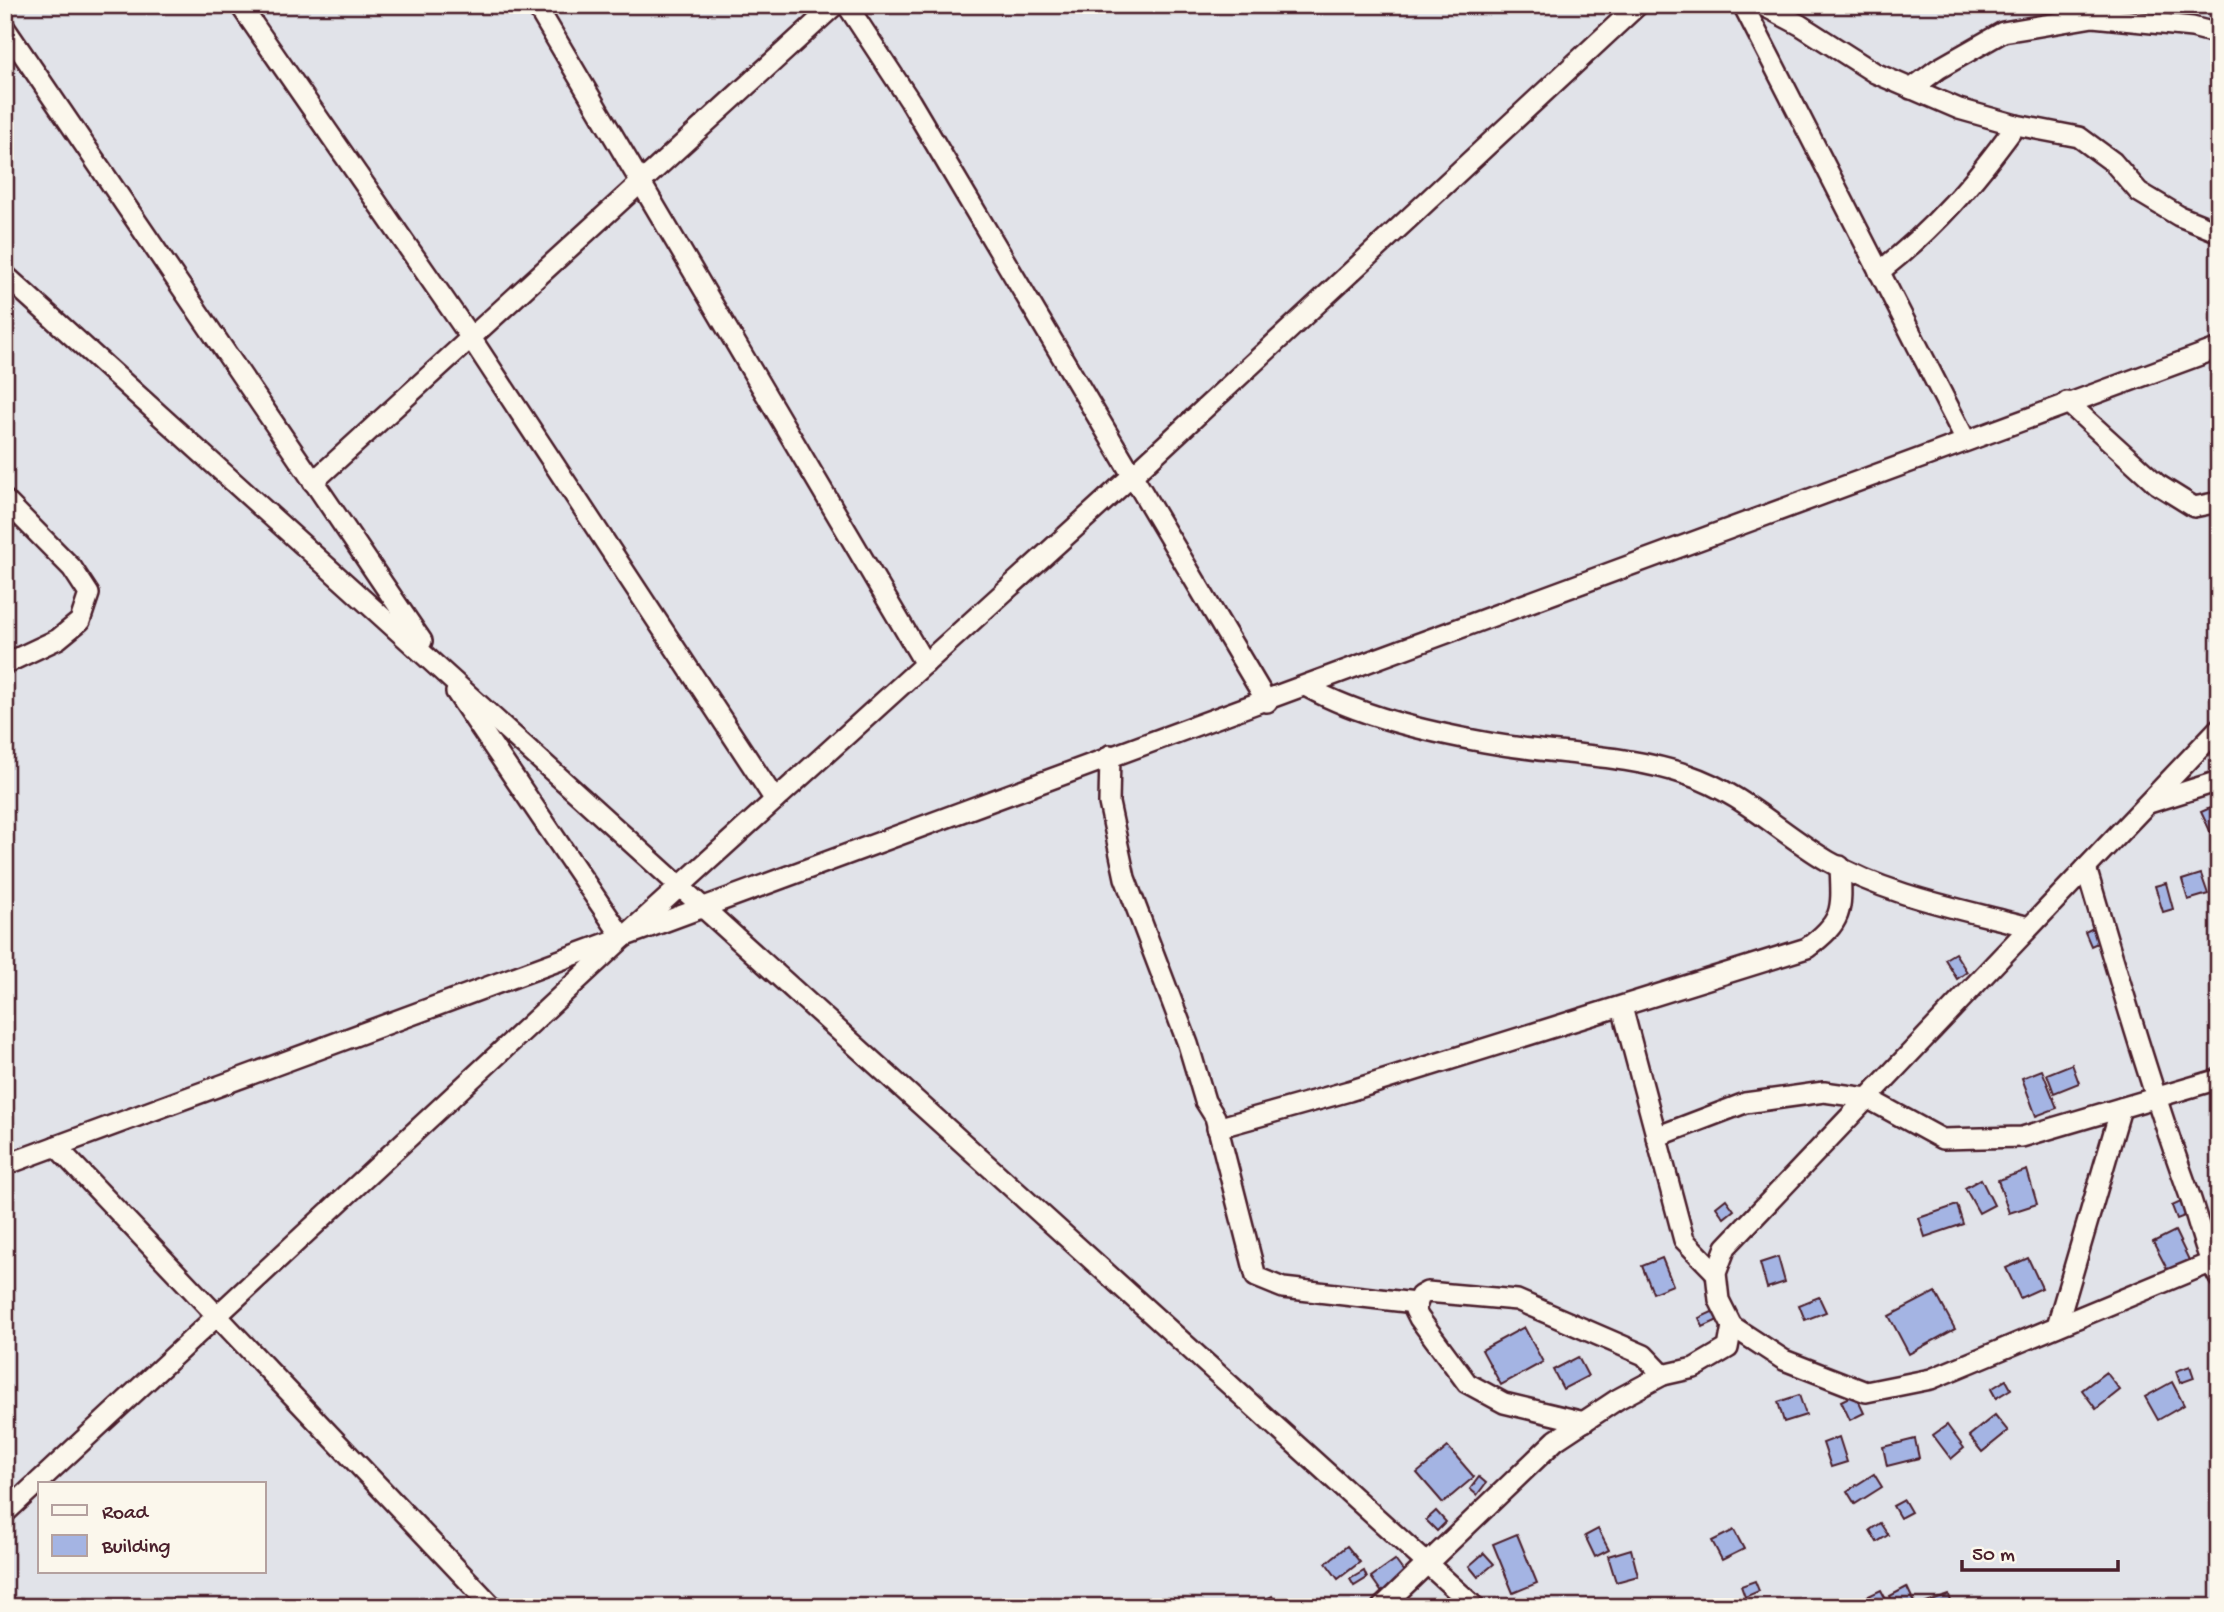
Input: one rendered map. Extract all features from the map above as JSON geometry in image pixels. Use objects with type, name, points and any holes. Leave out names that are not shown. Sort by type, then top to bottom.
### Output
[{"type":"street","points":[[240,5],[471,338],[775,800]]},
{"type":"street","points":[[536,5],[639,184],[925,664]]},
{"type":"street","points":[[313,482],[835,5]]},
{"type":"street","points":[[847,5],[910,101],[1267,702]]},
{"type":"street","points":[[39,1482],[623,938],[1133,475],[1638,5]]},
{"type":"street","points":[[1743,5],[1965,439]]},
{"type":"street","points":[[1762,5],[1875,73],[1959,109],[2016,125],[2079,137],[2113,162],[2139,192],[2179,216],[2219,232]]},
{"type":"street","points":[[1911,89],[1938,69],[2003,32],[2093,16],[2219,34]]},
{"type":"street","points":[[5,28],[623,938]]},
{"type":"street","points":[[1879,272],[1926,234],[1986,167],[2016,125]]},
{"type":"street","points":[[5,275],[707,908],[1426,1566],[1475,1607]]},
{"type":"street","points":[[5,1165],[707,908],[1110,755],[1267,702],[1965,439],[2219,348]]},
{"type":"street","points":[[2067,402],[2157,484],[2194,507],[2219,502]]},
{"type":"street","points":[[5,500],[72,568],[89,594],[80,621],[58,639],[5,664]]},
{"type":"street","points":[[1307,687],[1360,712],[1484,743],[1627,760],[1689,775],[1751,805],[1840,866],[1895,891],[2029,928]]},
{"type":"street","points":[[2086,867],[2155,1098],[2204,1234],[2214,1270],[2057,1326],[1931,1379],[1866,1392],[1784,1360],[1732,1326],[1719,1300],[1716,1273],[1726,1247],[2086,867],[2219,728]]},
{"type":"street","points":[[1110,755],[1109,803],[1125,878],[1217,1128],[1256,1277],[1283,1288],[1415,1303],[1427,1292],[1517,1300],[1644,1355],[1663,1376]]},
{"type":"street","points":[[2147,804],[2219,782]]},
{"type":"street","points":[[1217,1128],[1622,1007],[1807,948],[1831,930],[1841,905],[1840,866]]},
{"type":"street","points":[[1622,1007],[1684,1240],[1716,1273]]},
{"type":"street","points":[[1656,1137],[1745,1103],[1824,1092],[1867,1098],[1942,1139],[2022,1137],[2219,1079]]},
{"type":"street","points":[[2057,1326],[2121,1108]]},
{"type":"street","points":[[56,1146],[493,1607]]},
{"type":"street","points":[[1415,1303],[1419,1318],[1467,1383],[1504,1403],[1584,1422]]},
{"type":"street","points":[[1382,1607],[1556,1440],[1663,1376],[1694,1368],[1728,1348],[1732,1326]]},
{"type":"street","points":[[5,1513],[38,1482]]},
{"type":"building","points":[[2219,804],[2219,829],[2211,833],[2201,812]]},
{"type":"building","points":[[2201,874],[2208,894],[2188,900],[2182,880]]},
{"type":"building","points":[[2166,883],[2173,909],[2163,912],[2155,886]]},
{"type":"building","points":[[2097,926],[2104,940],[2091,946],[2085,932]]},
{"type":"building","points":[[1955,953],[1967,972],[1957,979],[1945,959]]},
{"type":"building","points":[[2072,1064],[2079,1083],[2054,1093],[2047,1074]]},
{"type":"building","points":[[2042,1070],[2057,1108],[2036,1116],[2022,1078]]},
{"type":"building","points":[[2027,1170],[2037,1204],[2009,1213],[1998,1180]]},
{"type":"building","points":[[1981,1179],[1994,1205],[1979,1213],[1965,1188]]},
{"type":"building","points":[[1726,1199],[1734,1210],[1724,1218],[1716,1207]]},
{"type":"building","points":[[2185,1200],[2190,1214],[2177,1219],[2172,1206]]},
{"type":"building","points":[[1957,1205],[1963,1224],[1925,1237],[1919,1218]]},
{"type":"building","points":[[2175,1231],[2189,1260],[2168,1271],[2153,1242]]},
{"type":"building","points":[[1778,1257],[1785,1282],[1767,1288],[1760,1263]]},
{"type":"building","points":[[1662,1258],[1673,1285],[1653,1293],[1642,1266]]},
{"type":"building","points":[[2028,1258],[2042,1288],[2020,1298],[2006,1268]]},
{"type":"building","points":[[1935,1292],[1955,1329],[1909,1354],[1889,1316]]},
{"type":"building","points":[[1819,1297],[1826,1312],[1805,1320],[1799,1305]]},
{"type":"building","points":[[1714,1311],[1718,1320],[1703,1327],[1699,1318]]},
{"type":"building","points":[[1524,1327],[1543,1362],[1501,1385],[1482,1350]]},
{"type":"building","points":[[1578,1357],[1588,1376],[1563,1389],[1553,1370]]},
{"type":"building","points":[[2190,1366],[2194,1378],[2180,1383],[2176,1371]]},
{"type":"building","points":[[2106,1372],[2120,1390],[2096,1409],[2082,1390]]},
{"type":"building","points":[[2006,1380],[2011,1389],[1996,1398],[1991,1389]]},
{"type":"building","points":[[2172,1382],[2184,1405],[2158,1420],[2145,1397]]},
{"type":"building","points":[[1855,1394],[1864,1413],[1850,1420],[1841,1401]]},
{"type":"building","points":[[1799,1395],[1806,1415],[1784,1422],[1778,1402]]},
{"type":"building","points":[[1995,1415],[2008,1431],[1982,1452],[1969,1436]]},
{"type":"building","points":[[1947,1425],[1964,1448],[1951,1459],[1933,1435]]},
{"type":"building","points":[[1839,1437],[1847,1462],[1831,1467],[1823,1443]]},
{"type":"building","points":[[1915,1439],[1919,1458],[1887,1466],[1883,1447]]},
{"type":"building","points":[[1448,1447],[1474,1477],[1443,1503],[1417,1473]]},
{"type":"building","points":[[1874,1474],[1882,1487],[1855,1504],[1847,1491]]},
{"type":"building","points":[[1479,1477],[1486,1483],[1477,1495],[1470,1489]]},
{"type":"building","points":[[1904,1500],[1911,1512],[1900,1518],[1893,1506]]},
{"type":"building","points":[[1436,1511],[1446,1522],[1437,1531],[1426,1520]]},
{"type":"building","points":[[1880,1523],[1888,1535],[1877,1542],[1870,1530]]},
{"type":"building","points":[[1598,1529],[1609,1550],[1595,1557],[1585,1536]]},
{"type":"building","points":[[1734,1530],[1744,1549],[1722,1560],[1712,1541]]},
{"type":"building","points":[[1517,1534],[1537,1583],[1513,1593],[1493,1544]]},
{"type":"building","points":[[1347,1546],[1360,1562],[1338,1579],[1326,1563]]},
{"type":"building","points":[[1631,1549],[1638,1576],[1616,1582],[1608,1556]]},
{"type":"building","points":[[1484,1553],[1494,1564],[1478,1577],[1469,1566]]},
{"type":"building","points":[[1395,1560],[1407,1576],[1383,1594],[1371,1577]]},
{"type":"building","points":[[1364,1571],[1367,1578],[1354,1586],[1350,1579]]},
{"type":"building","points":[[1755,1581],[1759,1591],[1745,1597],[1741,1586]]},
{"type":"building","points":[[1907,1587],[1914,1602],[1895,1607],[1890,1596]]},
{"type":"building","points":[[1881,1590],[1890,1607],[1858,1607],[1856,1602]]},
{"type":"building","points":[[1949,1595],[1953,1607],[1928,1607],[1926,1603]]},
{"type":"building","points":[[1272,1596],[1277,1607],[1250,1607]]}]
